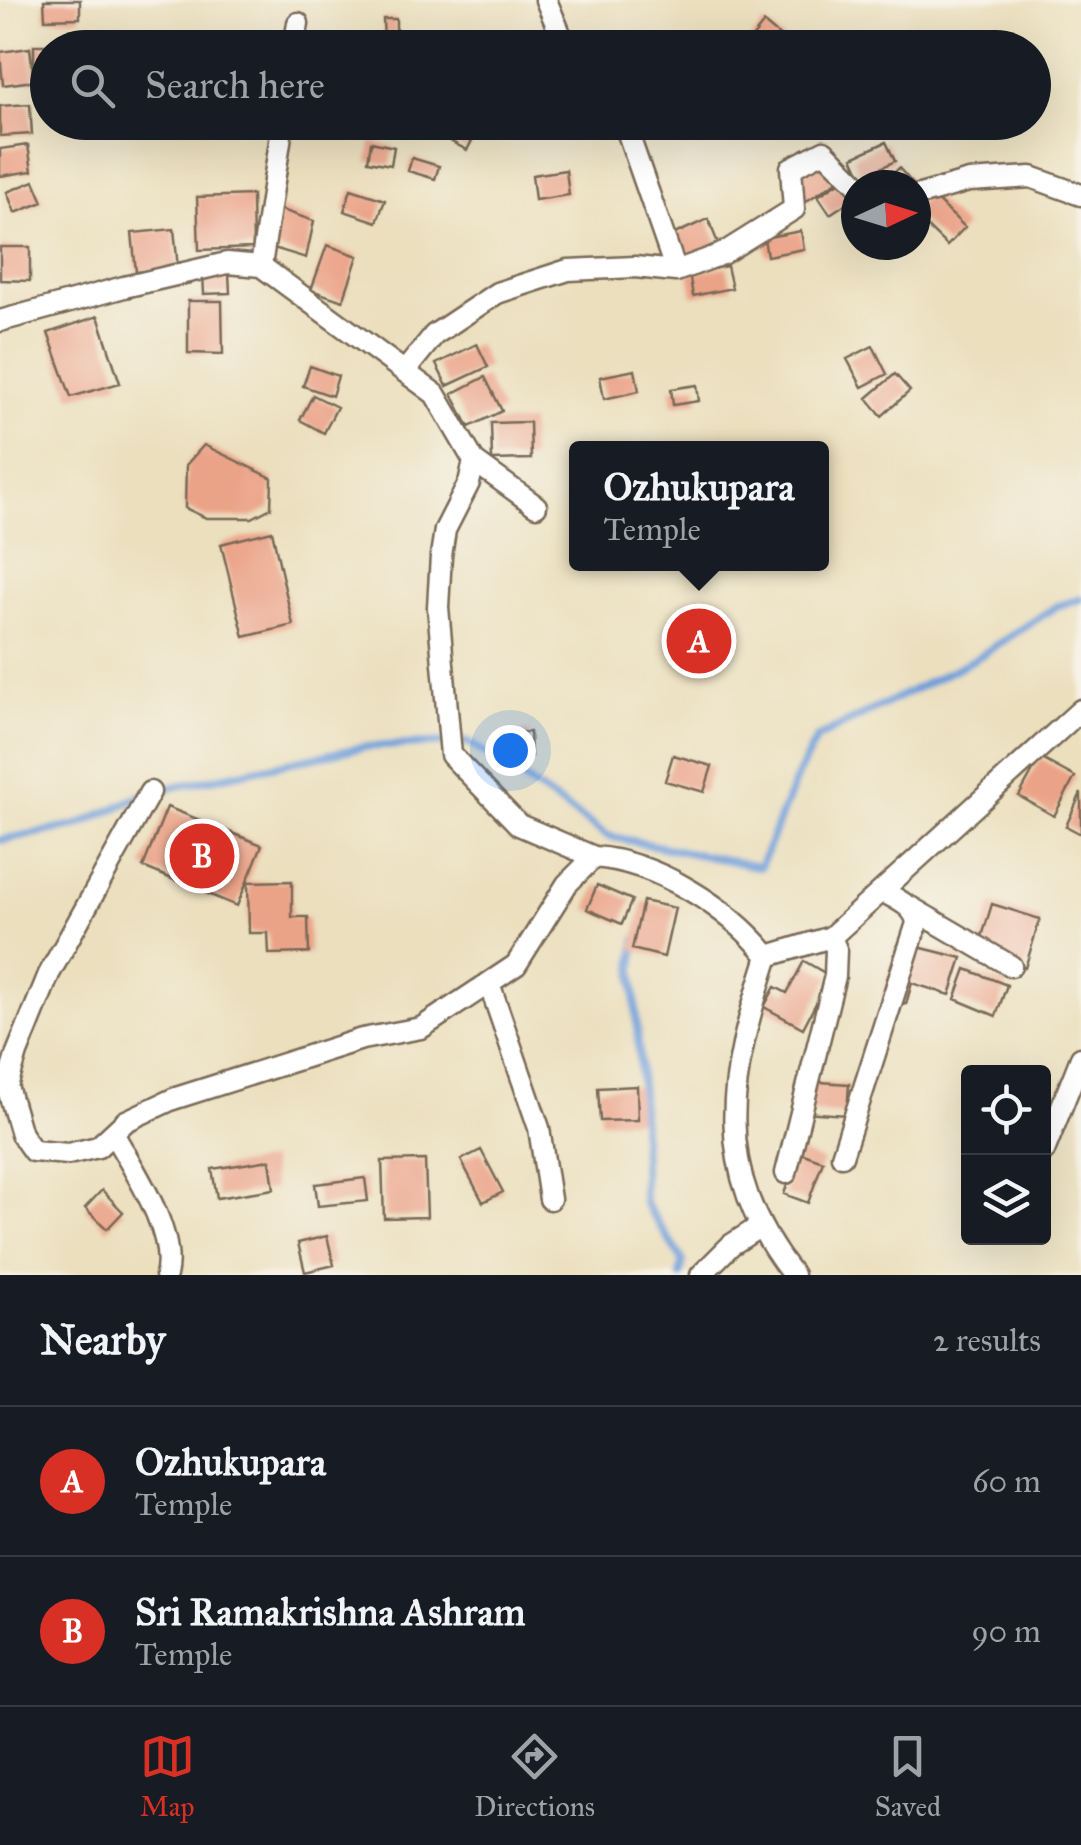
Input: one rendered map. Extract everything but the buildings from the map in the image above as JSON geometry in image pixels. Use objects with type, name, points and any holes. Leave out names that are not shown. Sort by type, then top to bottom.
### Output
[{"type":"street","points":[[546,0],[558,30]]},
{"type":"street","points":[[297,30],[298,24]]},
{"type":"street","points":[[261,266],[280,140]]},
{"type":"street","points":[[630,140],[676,271]]},
{"type":"street","points":[[405,371],[434,335],[497,292],[568,270],[634,267],[676,271],[722,254],[794,209],[791,168],[824,151],[843,170]]},
{"type":"street","points":[[931,192],[970,181],[1032,176],[1081,195]]},
{"type":"street","points":[[0,321],[124,286],[227,263],[261,266],[436,394],[474,461],[536,506]]},
{"type":"street","points":[[474,461],[469,483],[444,530],[441,556],[438,607],[451,754],[519,826],[594,857],[617,859],[689,891],[734,922],[768,956]]},
{"type":"street","points":[[768,956],[831,937],[1081,710]]},
{"type":"street","points":[[150,792],[50,974],[6,1086],[21,1134],[33,1151],[68,1154],[98,1147],[126,1120],[173,1100],[362,1038],[421,1028],[516,965],[567,884],[594,857]]},
{"type":"street","points":[[882,891],[1011,966]]},
{"type":"street","points":[[842,1156],[917,923],[916,913],[908,906]]},
{"type":"street","points":[[786,1173],[835,976],[836,949],[831,937]]},
{"type":"street","points":[[768,956],[743,1035],[734,1139],[740,1180],[760,1227],[792,1275]]},
{"type":"street","points":[[489,983],[538,1128],[550,1199]]},
{"type":"street","points":[[1051,1133],[1081,1058]]},
{"type":"street","points":[[113,1133],[165,1236],[166,1275]]},
{"type":"street","points":[[701,1275],[731,1245],[760,1227]]},
{"type":"waterway","points":[[0,840],[76,826],[150,792],[363,747],[468,742],[608,836],[760,867],[817,738],[975,659],[1057,606],[1081,599]]},
{"type":"waterway","points":[[636,940],[633,968],[644,1202],[683,1261],[680,1275]]},
{"type":"place","name":"Ozhukupara","points":[[699,641]]},
{"type":"place","name":"Sri Ramakrishna Ashram","points":[[202,856]]}]
